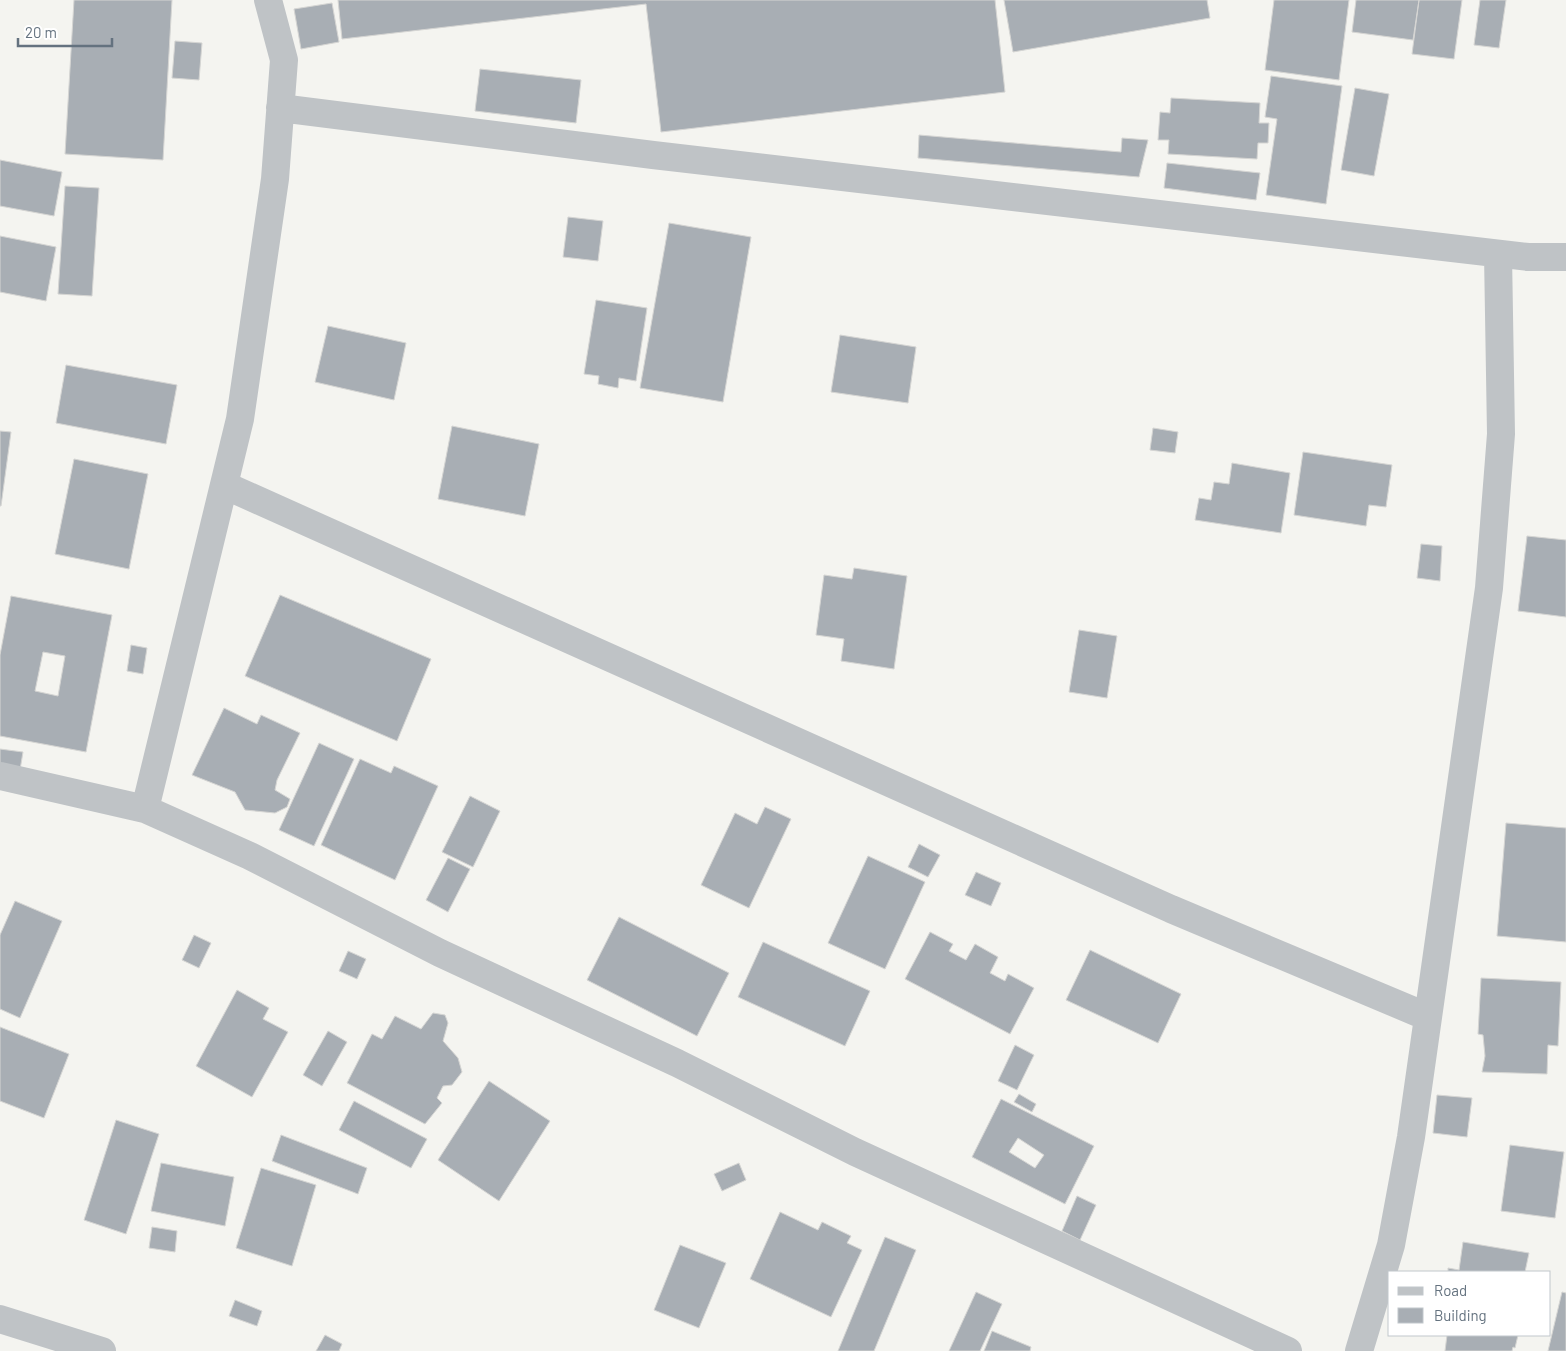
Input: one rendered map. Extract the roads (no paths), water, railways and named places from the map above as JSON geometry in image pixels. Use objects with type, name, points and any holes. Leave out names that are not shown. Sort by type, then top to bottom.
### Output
[{"type":"street","points":[[144,809],[240,419],[276,179],[284,60],[268,0]]},
{"type":"street","points":[[280,108],[663,156],[1498,254],[1528,257],[1566,256]]},
{"type":"street","points":[[1360,1351],[1391,1245],[1411,1138],[1489,588],[1501,434],[1498,254]]},
{"type":"street","points":[[224,485],[1171,909],[1428,1017]]},
{"type":"street","points":[[0,776],[144,809],[250,856],[440,953],[677,1063],[855,1152],[1288,1351]]},
{"type":"street","points":[[0,1319],[102,1351]]}]
